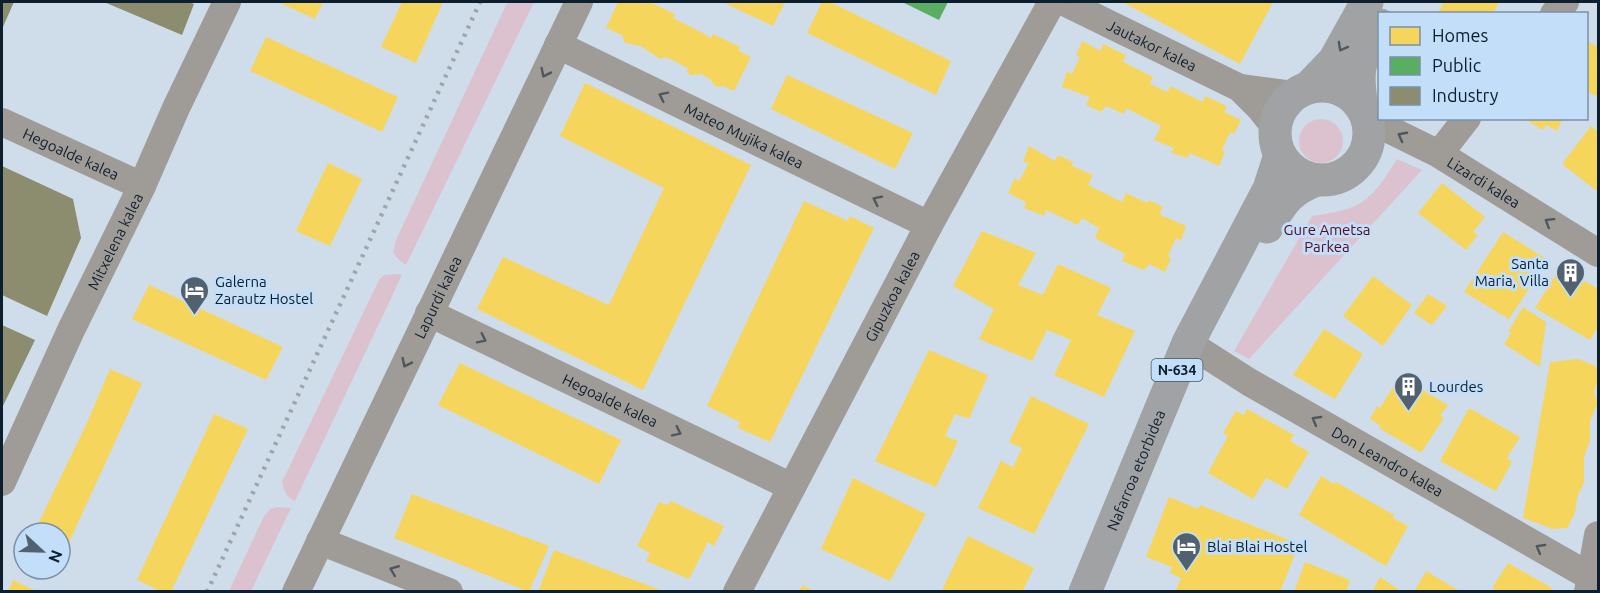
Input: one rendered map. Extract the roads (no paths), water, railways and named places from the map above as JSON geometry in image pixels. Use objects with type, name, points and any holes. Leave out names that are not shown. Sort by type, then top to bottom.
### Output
[{"type":"highway","name":"N-634","points":[[1277,141],[1281,109],[1334,61],[1367,2]]},
{"type":"highway","name":"N-634","points":[[1316,180],[1333,179],[1348,173],[1360,162],[1368,147],[1370,131],[1358,81],[1360,61],[1378,29]]},
{"type":"highway","points":[[1301,91],[1332,86],[1349,93],[1364,111]]},
{"type":"highway","points":[[1277,141],[1289,167],[1301,176],[1316,180]]},
{"type":"highway","name":"Nafarroa etorbidea","points":[[1085,591],[1269,189],[1277,141]]},
{"type":"highway","name":"Nafarroa etorbidea","points":[[1107,591],[1197,349],[1263,232],[1287,196],[1316,180]]},
{"type":"street","name":"Mitxelena kalea","points":[[2,482],[227,2]]},
{"type":"street","name":"Lapurdi kalea","points":[[296,591],[579,2]]},
{"type":"street","name":"Gipuzkoa kalea","points":[[738,591],[929,225],[1052,2]]},
{"type":"street","name":"Jautakor kalea","points":[[1064,2],[1239,88],[1260,108],[1277,141]]},
{"type":"street","name":"Mateo Mujika kalea","points":[[558,45],[929,225]]},
{"type":"street","name":"Jautakor kalea","points":[[1239,88],[1301,91]]},
{"type":"street","name":"Lizardi kalea","points":[[1364,111],[1382,126],[1439,154],[1599,253]]},
{"type":"street","points":[[1439,154],[1465,120]]},
{"type":"street","name":"Hegoalde kalea","points":[[2,122],[142,186]]},
{"type":"street","name":"Hegoalde kalea","points":[[429,313],[792,488]]},
{"type":"street","name":"Don Leandro kalea","points":[[1197,349],[1589,584]]},
{"type":"street","points":[[1589,584],[1599,535]]},
{"type":"street","points":[[321,541],[449,591]]},
{"type":"railway","points":[[207,592],[480,2]]},
{"type":"place","name":"Santa Maria, Villa","points":[[1570,298]]},
{"type":"place","name":"Galerna Zarautz Hostel","points":[[194,316]]},
{"type":"place","name":"Lourdes","points":[[1408,412]]},
{"type":"place","name":"Blai Blai Hostel","points":[[1186,572]]},
{"type":"park label","name":"Gure Ametsa Parkea","points":[[1327,238]]}]
